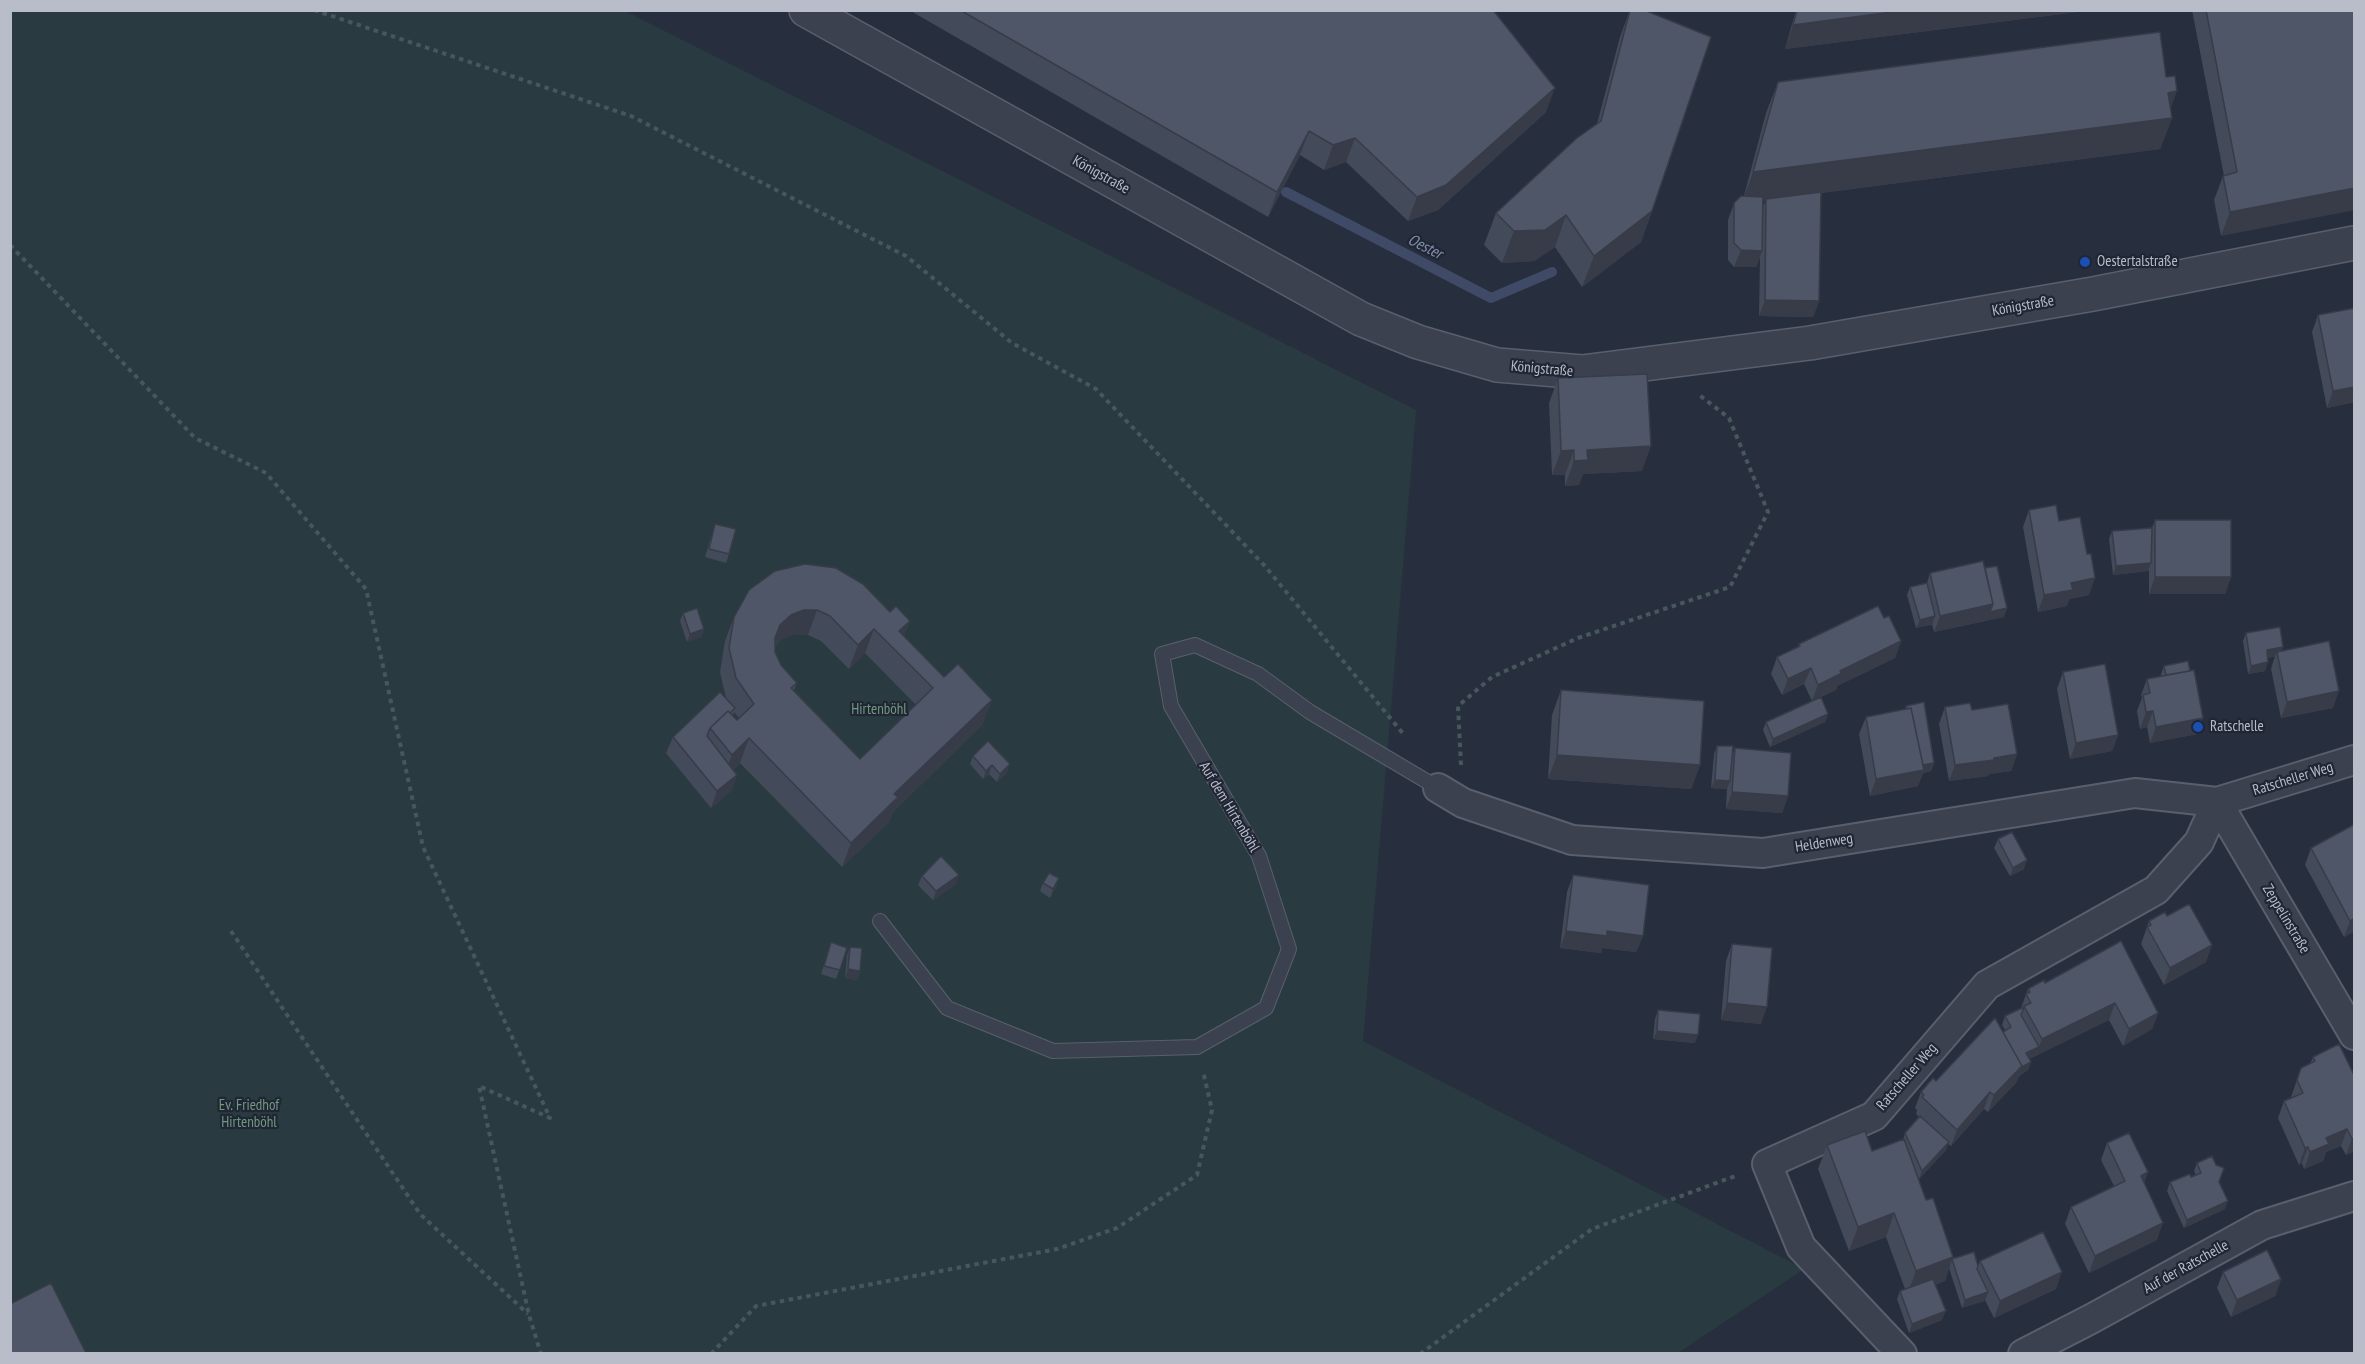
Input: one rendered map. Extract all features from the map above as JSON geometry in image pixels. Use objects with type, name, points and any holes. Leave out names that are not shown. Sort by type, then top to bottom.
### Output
[{"type":"street","name":"Königstraße","points":[[806,10],[1371,323],[1418,342],[1497,365],[1582,372],[1810,343],[2093,294],[2355,243]]},
{"type":"street","name":"Ratscheller Weg","points":[[1767,1164],[1874,1116],[1987,985],[2156,890],[2199,842],[2217,802],[2355,760]]},
{"type":"street","name":"Heldenweg","points":[[1438,788],[1463,802],[1572,840],[1763,853],[2135,793],[2217,802]]},
{"type":"street","name":"Zeppelinstraße","points":[[2217,802],[2355,1035]]},
{"type":"street","points":[[1767,1164],[1802,1247],[1902,1353]]},
{"type":"street","name":"Auf der Ratschelle","points":[[2023,1353],[2091,1319],[2262,1225],[2355,1196]]},
{"type":"lane","name":"Auf dem Hirtenböhl","points":[[880,921],[947,1008],[1053,1051],[1197,1047],[1266,1008],[1289,949],[1259,856],[1171,706],[1162,654],[1195,645],[1258,674],[1310,712],[1438,788]]},
{"type":"path","points":[[314,10],[631,116],[906,256],[1012,343],[1096,389],[1264,565],[1407,738]]},
{"type":"path","points":[[10,245],[195,438],[266,473],[366,589],[423,847],[550,1118],[479,1086],[529,1315],[541,1353]]},
{"type":"path","points":[[1463,802],[1458,706],[1492,677],[1578,638],[1730,587],[1768,512],[1729,418],[1656,362]]},
{"type":"path","points":[[231,931],[420,1214],[529,1315]]},
{"type":"path","points":[[711,1353],[756,1306],[1057,1249],[1117,1228],[1197,1175],[1212,1110],[1197,1047]]},
{"type":"path","points":[[1419,1353],[1592,1229],[1767,1164]]},
{"type":"green space","name":"Hirtenböhl","points":[[10,11],[625,11],[1416,410],[1363,1041],[1804,1269],[1676,1354],[11,1353]]},
{"type":"building","points":[[960,10],[1493,10],[1555,88],[1446,185],[1417,197],[1355,138],[1333,145],[1309,131],[1277,192]]},
{"type":"building","points":[[1630,10],[1644,10],[1711,37],[1652,211],[1594,256],[1566,215],[1545,230],[1514,231],[1496,213],[1577,138],[1601,121]]},
{"type":"building","points":[[1797,10],[1907,10],[1793,25]]},
{"type":"building","points":[[2206,10],[2355,10],[2355,188],[2230,212],[2223,176],[2237,172]]},
{"type":"building","points":[[2160,32],[2166,77],[2175,76],[2177,91],[2168,93],[2172,118],[1753,172],[1778,82]]},
{"type":"building","points":[[1821,192],[1819,301],[1765,300],[1766,199]]},
{"type":"building","points":[[1741,196],[1763,197],[1762,251],[1741,250],[1734,243],[1734,203]]},
{"type":"building","points":[[2355,308],[2355,387],[2333,391],[2318,315]]},
{"type":"building","points":[[1647,374],[1651,446],[1587,450],[1588,460],[1574,461],[1574,450],[1561,451],[1558,378]]},
{"type":"building","points":[[2056,505],[2059,521],[2080,517],[2087,554],[2091,554],[2095,578],[2071,583],[2073,590],[2044,595],[2029,510]]},
{"type":"building","points":[[2155,520],[2231,520],[2231,577],[2155,577]]},
{"type":"building","points":[[715,524],[736,529],[729,554],[709,549]]},
{"type":"building","points":[[2152,528],[2151,563],[2116,566],[2112,531]]},
{"type":"building","points":[[1983,561],[1993,604],[1940,616],[1930,573]]},
{"type":"building","points":[[805,564],[836,568],[863,584],[890,612],[896,606],[910,621],[899,631],[944,677],[958,664],[992,700],[894,794],[898,797],[851,843],[749,738],[732,755],[710,728],[728,711],[737,720],[754,704],[736,678],[729,648],[734,617],[749,590],[775,571]],"holes":[[[804,610],[817,610],[830,616],[858,645],[874,629],[933,688],[860,759],[791,688],[797,683],[781,665],[775,652],[775,638],[780,625],[791,615]]]},
{"type":"building","points":[[1997,566],[2007,608],[1990,612],[1993,604],[1985,568]]},
{"type":"building","points":[[1927,583],[1935,616],[1920,620],[1910,587]]},
{"type":"building","points":[[1878,606],[1884,618],[1889,616],[1901,641],[1840,671],[1842,673],[1818,685],[1811,668],[1788,679],[1777,657]]},
{"type":"building","points":[[697,608],[704,629],[690,634],[683,613]]},
{"type":"building","points":[[2280,627],[2283,647],[2267,650],[2268,662],[2251,666],[2246,633]]},
{"type":"building","points":[[2329,641],[2339,691],[2287,702],[2277,652]]},
{"type":"building","points":[[2188,661],[2190,671],[2166,675],[2164,666]]},
{"type":"building","points":[[2105,664],[2118,735],[2076,743],[2063,672]]},
{"type":"building","points":[[2194,670],[2203,718],[2156,727],[2153,711],[2146,712],[2143,695],[2150,693],[2147,679]]},
{"type":"building","points":[[1561,690],[1704,701],[1700,765],[1557,755]]},
{"type":"building","points":[[720,692],[735,708],[730,713],[728,711],[710,728],[707,736],[737,775],[717,791],[673,737]]},
{"type":"building","points":[[1821,697],[1828,714],[1773,739],[1766,722]]},
{"type":"building","points":[[1924,702],[1934,763],[1923,765],[1911,708],[1907,709],[1906,706]]},
{"type":"building","points":[[1970,703],[1972,710],[2008,704],[2017,754],[1994,758],[1994,760],[1955,765],[1945,707]]},
{"type":"building","points":[[1911,708],[1924,770],[1876,779],[1866,717]]},
{"type":"building","points":[[988,741],[1010,764],[1000,774],[992,765],[986,771],[973,756]]},
{"type":"building","points":[[1717,746],[1733,746],[1730,781],[1715,780]]},
{"type":"building","points":[[1735,748],[1791,753],[1788,796],[1732,792]]},
{"type":"building","points":[[2355,824],[2355,918],[2350,921],[2311,848]]},
{"type":"building","points":[[2012,832],[2027,860],[2013,868],[1998,839]]},
{"type":"building","points":[[941,856],[959,875],[936,891],[922,876]]},
{"type":"building","points":[[1049,873],[1059,878],[1053,889],[1043,883]]},
{"type":"building","points":[[1573,875],[1649,885],[1643,936],[1607,931],[1607,936],[1566,931]]},
{"type":"building","points":[[2189,904],[2212,945],[2170,968],[2147,927],[2151,925],[2149,921],[2165,912],[2167,916]]},
{"type":"building","points":[[2121,941],[2158,1013],[2129,1029],[2115,1003],[2042,1039],[2024,1006],[2031,1003],[2026,994],[2030,992],[2028,989],[2044,980],[2045,983]]},
{"type":"building","points":[[831,942],[847,948],[840,970],[824,966]]},
{"type":"building","points":[[1732,944],[1772,948],[1767,1007],[1727,1003]]},
{"type":"building","points":[[850,947],[862,948],[860,971],[848,969]]},
{"type":"building","points":[[2024,1007],[2021,1015],[2039,1047],[2026,1053],[2031,1062],[2022,1067],[2003,1032],[2011,1027],[2005,1016]]},
{"type":"building","points":[[1658,1010],[1700,1014],[1698,1035],[1657,1031]]},
{"type":"building","points":[[1995,1018],[2022,1066],[1994,1095],[1990,1092],[1957,1130],[1922,1097],[1924,1095],[1921,1092],[1933,1078],[1936,1081]]},
{"type":"building","points":[[2339,1044],[2355,1077],[2355,1138],[2352,1139],[2347,1129],[2326,1138],[2329,1144],[2310,1152],[2308,1147],[2305,1148],[2284,1101],[2303,1093],[2297,1080],[2301,1068],[2315,1061],[2313,1057]]},
{"type":"building","points":[[1920,1116],[1949,1142],[1922,1171],[1905,1133]]},
{"type":"building","points":[[1865,1131],[1872,1151],[1904,1139],[1926,1200],[1933,1198],[1953,1257],[1916,1271],[1894,1213],[1858,1227],[1827,1145]]},
{"type":"building","points":[[2129,1133],[2148,1172],[2141,1176],[2163,1223],[2095,1256],[2071,1207],[2125,1181],[2107,1143]]},
{"type":"building","points":[[2212,1156],[2216,1165],[2224,1168],[2219,1182],[2228,1201],[2187,1220],[2170,1182],[2190,1174],[2191,1177],[2201,1173],[2197,1163]]},
{"type":"building","points":[[2043,1232],[2062,1272],[2000,1301],[1980,1261]]},
{"type":"building","points":[[2267,1250],[2281,1279],[2237,1300],[2223,1272]]},
{"type":"building","points":[[1974,1252],[1977,1269],[1988,1292],[1965,1300],[1952,1259]]},
{"type":"building","points":[[1933,1279],[1946,1311],[1912,1324],[1900,1291]]},
{"type":"building","points":[[51,1283],[86,1353],[10,1353],[10,1304]]},
{"type":"waterway","name":"Oester","points":[[1286,192],[1491,298],[1552,272]]},
{"type":"place","name":"Oestertalstraße","points":[[2085,262]]},
{"type":"place","name":"Ratschelle","points":[[2198,727]]},
{"type":"park label","name":"Ev. Friedhof Hirtenböhl","points":[[249,1114]]}]
